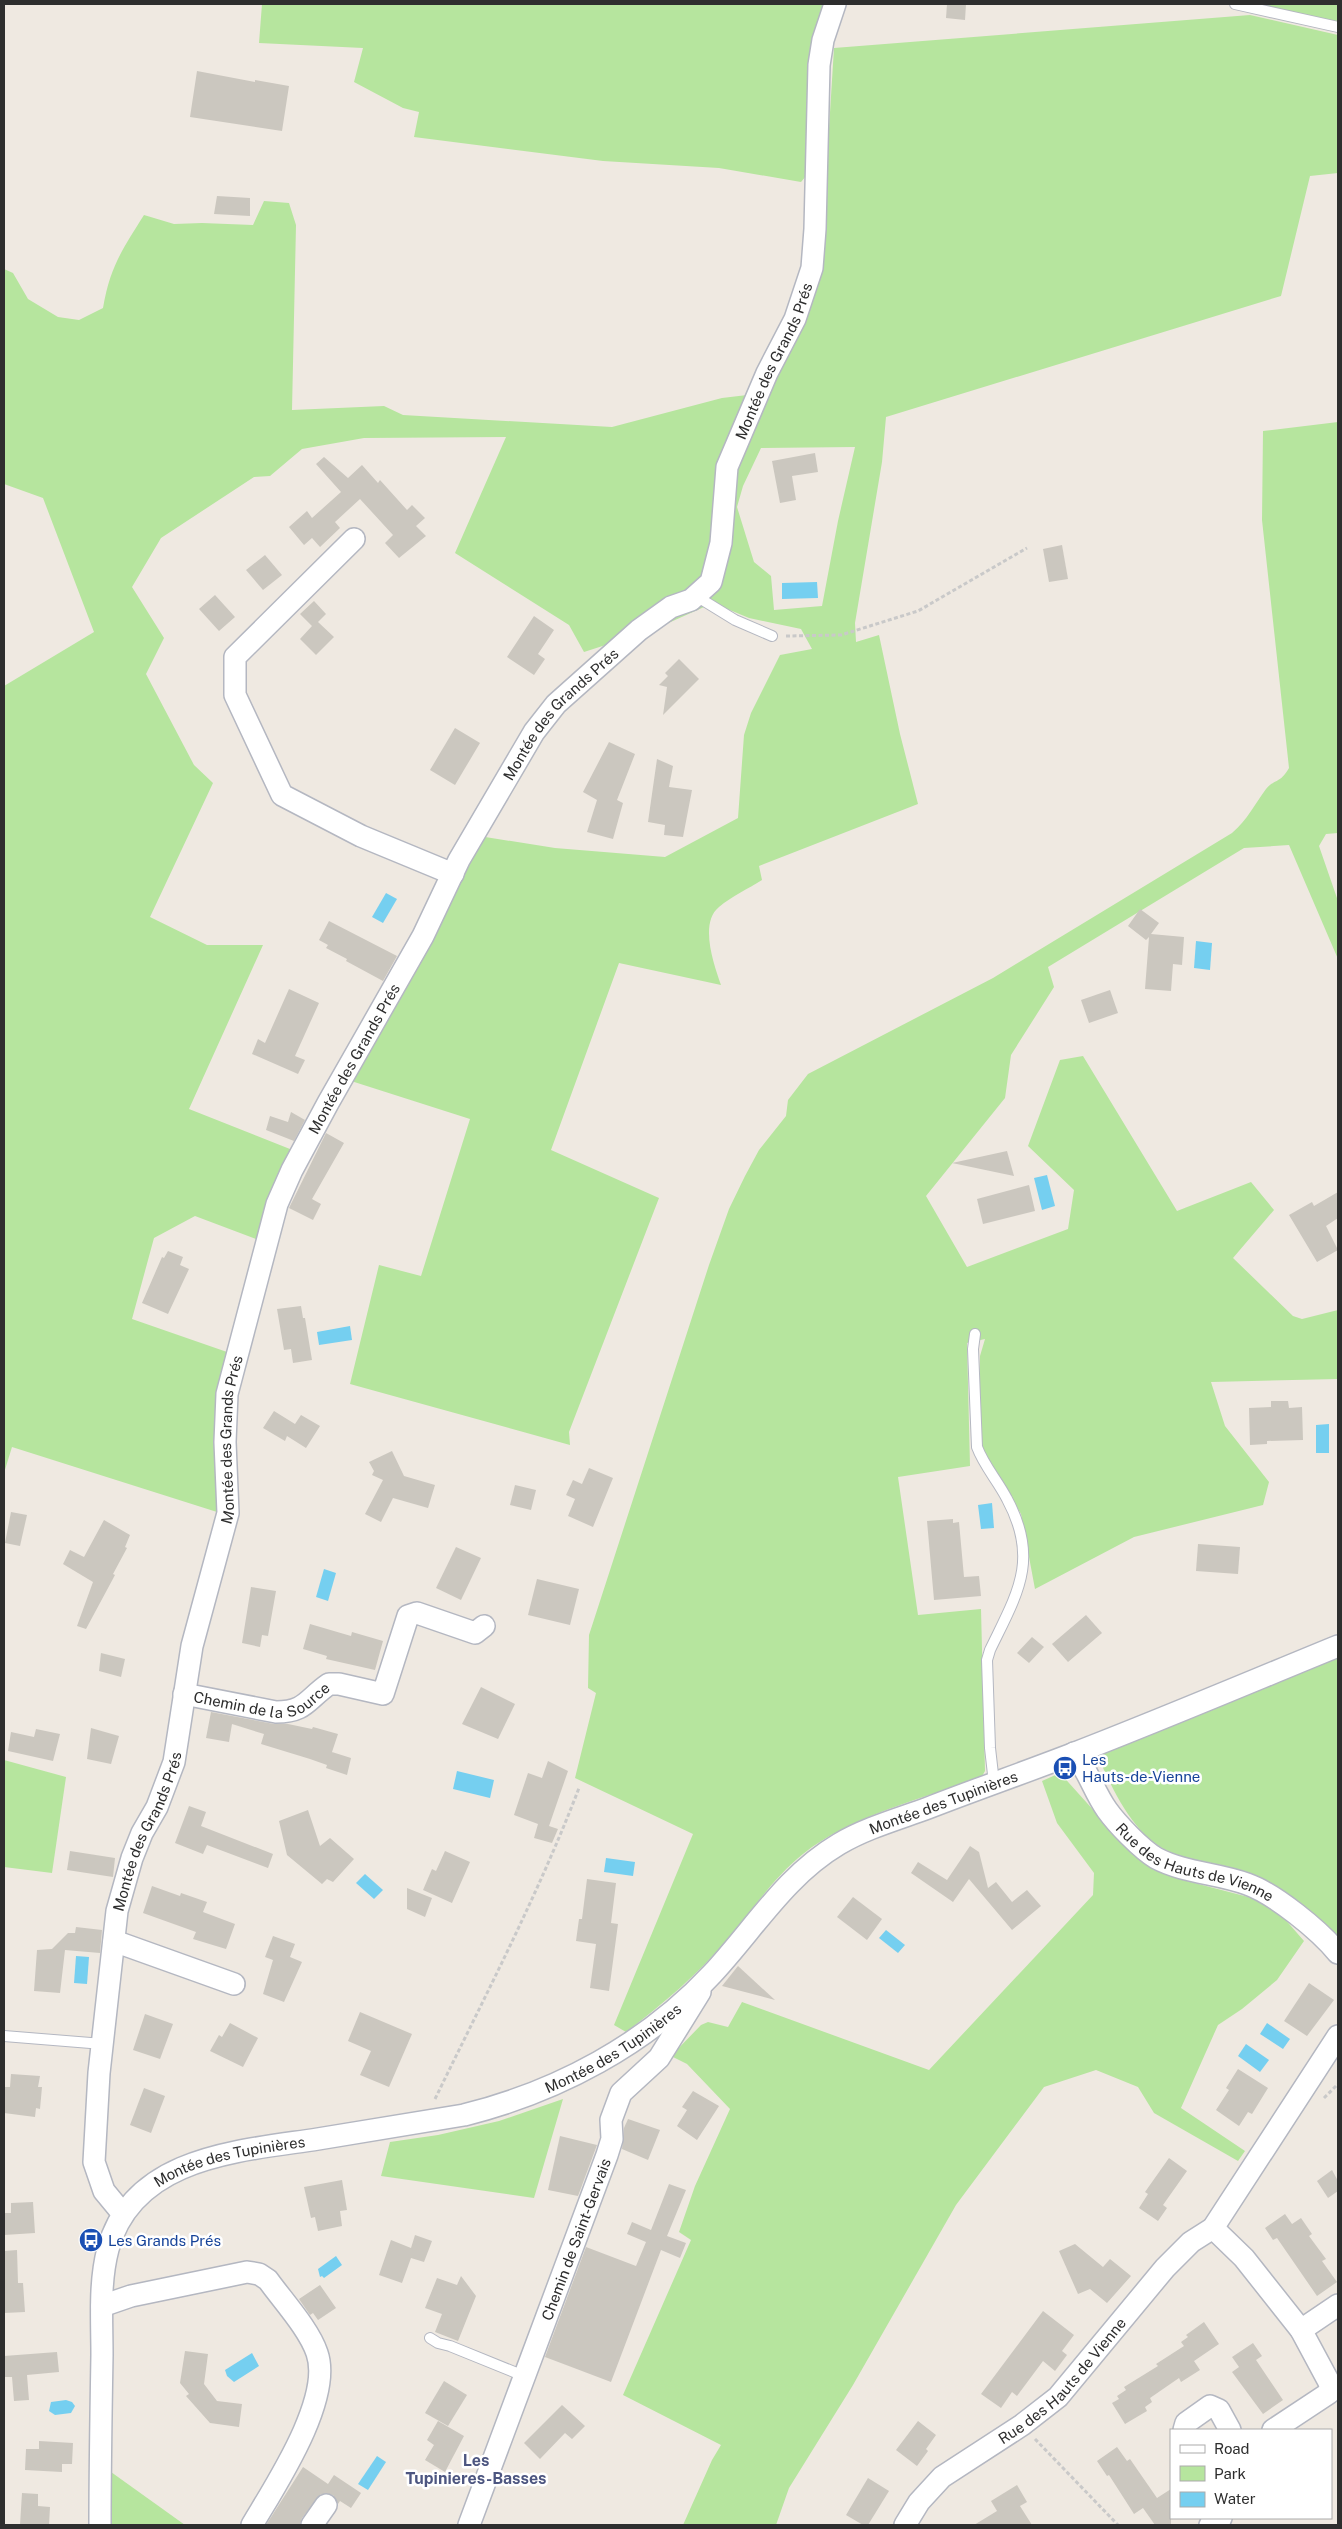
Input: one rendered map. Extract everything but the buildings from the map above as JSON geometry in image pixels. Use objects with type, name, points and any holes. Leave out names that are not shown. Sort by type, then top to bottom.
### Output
[{"type":"street","name":"Montée des Grands Prés","points":[[123,2214],[104,2191],[94,2162],[99,2073],[117,1912],[132,1858],[142,1833],[157,1807],[174,1762],[192,1646],[228,1513],[225,1442],[227,1394],[277,1204],[292,1170],[423,936],[452,874],[534,732],[556,704],[638,630],[671,607],[696,596],[711,582],[719,551],[727,467],[733,449],[767,373],[795,319],[812,268],[815,229],[819,65],[823,40],[835,4]]},
{"type":"street","points":[[354,539],[235,657],[236,695],[282,795],[361,836],[452,874]]},
{"type":"street","name":"Chemin de la Source","points":[[184,1694],[276,1712],[292,1712],[303,1707],[329,1684],[339,1684],[383,1694],[408,1616],[417,1613],[475,1633],[484,1626]]},
{"type":"street","name":"Montée des Tupinières","points":[[100,2525],[102,2306],[108,2247],[123,2214],[146,2190],[167,2175],[212,2156],[423,2122],[491,2108],[582,2071],[651,2028],[711,1975],[777,1896],[798,1874],[816,1859],[860,1834],[1074,1753],[1338,1646]]},
{"type":"street","name":"Rue des Hauts de Vienne","points":[[1074,1753],[1107,1810],[1141,1846],[1155,1857],[1197,1873],[1247,1884],[1265,1892],[1280,1902],[1338,1952]]},
{"type":"street","points":[[114,1941],[234,1984]]},
{"type":"street","name":"Chemin de Saint-Gervais","points":[[469,2525],[607,2155],[612,2139],[611,2120],[614,2108],[621,2093],[659,2058],[711,1975]]},
{"type":"street","name":"Rue des Hauts de Vienne","points":[[905,2525],[919,2502],[942,2477],[1022,2426],[1058,2397],[1075,2379],[1165,2268],[1191,2242],[1214,2228],[1338,2036]]},
{"type":"street","points":[[1214,2228],[1244,2258],[1300,2330],[1330,2384],[1329,2393],[1275,2429]]},
{"type":"street","points":[[102,2306],[131,2296],[248,2272],[259,2274],[268,2280],[311,2340],[319,2360],[318,2388],[293,2457],[252,2525]]},
{"type":"street","points":[[1300,2330],[1338,2305]]},
{"type":"street","points":[[1184,2429],[1186,2423],[1210,2406],[1219,2410],[1229,2429]]},
{"type":"street","points":[[312,2525],[326,2505]]},
{"type":"lane","points":[[1235,4],[1338,28]]},
{"type":"lane","points":[[696,596],[735,620],[772,636]]},
{"type":"lane","points":[[975,1334],[973,1349],[977,1447],[981,1458],[1016,1516],[1023,1540],[1025,1560],[1019,1586],[987,1660],[990,1748],[994,1783]]},
{"type":"lane","points":[[4,2036],[103,2044]]},
{"type":"lane","points":[[430,2338],[438,2343],[524,2376]]},
{"type":"path","points":[[772,636],[841,634],[918,611],[1027,548]]},
{"type":"path","points":[[423,2122],[542,1879],[579,1788]]},
{"type":"path","points":[[1022,2426],[1118,2525]]},
{"type":"green space","points":[[262,4],[829,4],[806,176],[801,182],[719,168],[603,161],[414,137],[419,112],[403,108],[354,82],[363,48],[259,43]]},
{"type":"green space","points":[[1253,4],[1338,4],[1338,22]]},
{"type":"green space","points":[[1250,15],[1338,35],[1338,173],[1310,176],[1281,296],[886,417],[882,462],[855,623],[856,642],[879,635],[900,734],[918,804],[759,866],[762,880],[719,907],[713,914],[710,923],[709,933],[712,956],[721,985],[619,963],[551,1150],[659,1198],[569,1432],[570,1445],[350,1384],[379,1265],[421,1276],[470,1119],[348,1080],[479,836],[555,848],[665,857],[738,818],[744,735],[751,713],[780,655],[812,649],[801,629],[749,618],[713,603],[655,629],[584,652],[569,625],[455,553],[506,437],[364,438],[302,449],[270,476],[254,477],[161,538],[132,587],[164,638],[146,674],[194,765],[213,783],[150,917],[207,945],[263,945],[189,1109],[295,1151],[261,1241],[195,1216],[154,1238],[132,1319],[227,1352],[221,1374],[217,1512],[12,1447],[4,1473],[4,686],[94,632],[43,498],[4,484],[4,269],[13,273],[28,299],[58,317],[79,320],[103,308],[113,270],[144,215],[174,224],[253,225],[264,201],[289,203],[296,225],[292,410],[384,406],[403,415],[612,427],[722,398],[765,393],[822,241],[834,48]],"holes":[[[855,447],[838,521],[822,606],[774,610],[771,576],[754,562],[737,507],[743,486],[761,448]]]},
{"type":"green space","points":[[1338,422],[1338,833],[1326,834],[1319,846],[1338,901],[1338,959],[1289,845],[1244,848],[1048,967],[1054,987],[1011,1055],[1005,1098],[926,1196],[967,1267],[1068,1229],[1074,1190],[1028,1146],[1060,1060],[1083,1056],[1177,1211],[1251,1182],[1274,1210],[1233,1258],[1293,1316],[1302,1319],[1338,1310],[1338,1379],[1211,1382],[1225,1426],[1269,1482],[1263,1505],[1134,1537],[1035,1589],[1021,1514],[983,1452],[979,1433],[980,1356],[985,1339],[967,1343],[970,1466],[898,1477],[918,1615],[981,1609],[985,1771],[981,1778],[888,1809],[843,1829],[803,1854],[772,1884],[727,1940],[704,1965],[666,2000],[626,2032],[614,2025],[693,1834],[575,1778],[596,1693],[588,1688],[589,1635],[709,1265],[729,1209],[759,1150],[786,1116],[788,1100],[808,1074],[993,978],[1232,833],[1247,817],[1266,789],[1286,773],[1289,768],[1262,520],[1263,431]]},
{"type":"green space","points":[[1338,1656],[1338,1938],[1284,1897],[1251,1876],[1232,1868],[1188,1858],[1163,1849],[1139,1828],[1129,1815],[1098,1757],[1105,1751]]},
{"type":"green space","points":[[4,1760],[66,1777],[52,1873],[4,1867]]},
{"type":"green space","points":[[1060,1773],[1123,1843],[1151,1864],[1183,1880],[1256,1899],[1277,1910],[1304,1941],[1277,1980],[1242,2009],[1218,2025],[1181,2108],[1245,2151],[1238,2161],[1154,2113],[1138,2087],[1096,2070],[1044,2087],[956,2205],[853,2385],[789,2488],[776,2525],[683,2525],[712,2460],[721,2445],[623,2395],[691,2240],[679,2232],[695,2186],[730,2109],[687,2064],[671,2056],[701,2025],[708,2022],[728,2027],[742,2002],[929,2070],[1093,1895],[1094,1873],[1057,1823],[1042,1781]]},
{"type":"green space","points":[[563,2099],[534,2198],[381,2176],[390,2142],[438,2135],[499,2121]]},
{"type":"green space","points":[[111,2472],[185,2525],[109,2525]]},
{"type":"water","points":[[817,582],[818,598],[782,599],[782,583]]},
{"type":"water","points":[[386,893],[397,899],[383,923],[372,917]]},
{"type":"water","points":[[1196,941],[1212,943],[1210,970],[1194,968]]},
{"type":"water","points":[[1047,1175],[1055,1206],[1042,1210],[1034,1178]]},
{"type":"water","points":[[350,1326],[352,1340],[319,1345],[317,1332]]},
{"type":"water","points":[[1329,1424],[1329,1453],[1316,1453],[1316,1425]]},
{"type":"water","points":[[992,1503],[994,1528],[981,1529],[978,1505]]},
{"type":"water","points":[[324,1569],[336,1573],[328,1601],[316,1597]]},
{"type":"water","points":[[457,1771],[494,1780],[490,1798],[453,1789]]},
{"type":"water","points":[[606,1858],[635,1862],[633,1876],[604,1872]]},
{"type":"water","points":[[365,1874],[383,1890],[374,1899],[356,1883]]},
{"type":"water","points":[[886,1930],[905,1945],[898,1953],[879,1938]]},
{"type":"water","points":[[76,1956],[89,1957],[87,1984],[74,1983]]},
{"type":"water","points":[[1267,2023],[1290,2039],[1283,2049],[1260,2034]]},
{"type":"water","points":[[1246,2044],[1269,2060],[1260,2072],[1238,2056]]},
{"type":"water","points":[[336,2256],[342,2265],[324,2278],[320,2277],[318,2269]]},
{"type":"water","points":[[252,2353],[259,2366],[234,2382],[227,2376],[225,2370]]},
{"type":"water","points":[[66,2400],[72,2402],[75,2406],[71,2413],[55,2415],[49,2411],[51,2402]]},
{"type":"water","points":[[377,2456],[386,2462],[368,2490],[358,2484]]},
{"type":"place","name":"Les Hauts-de-Vienne","points":[[1065,1768]]},
{"type":"place","name":"Les Grands Prés","points":[[91,2240]]},
{"type":"district","name":"Les Tupinieres-Basses","points":[[476,2469]]}]
